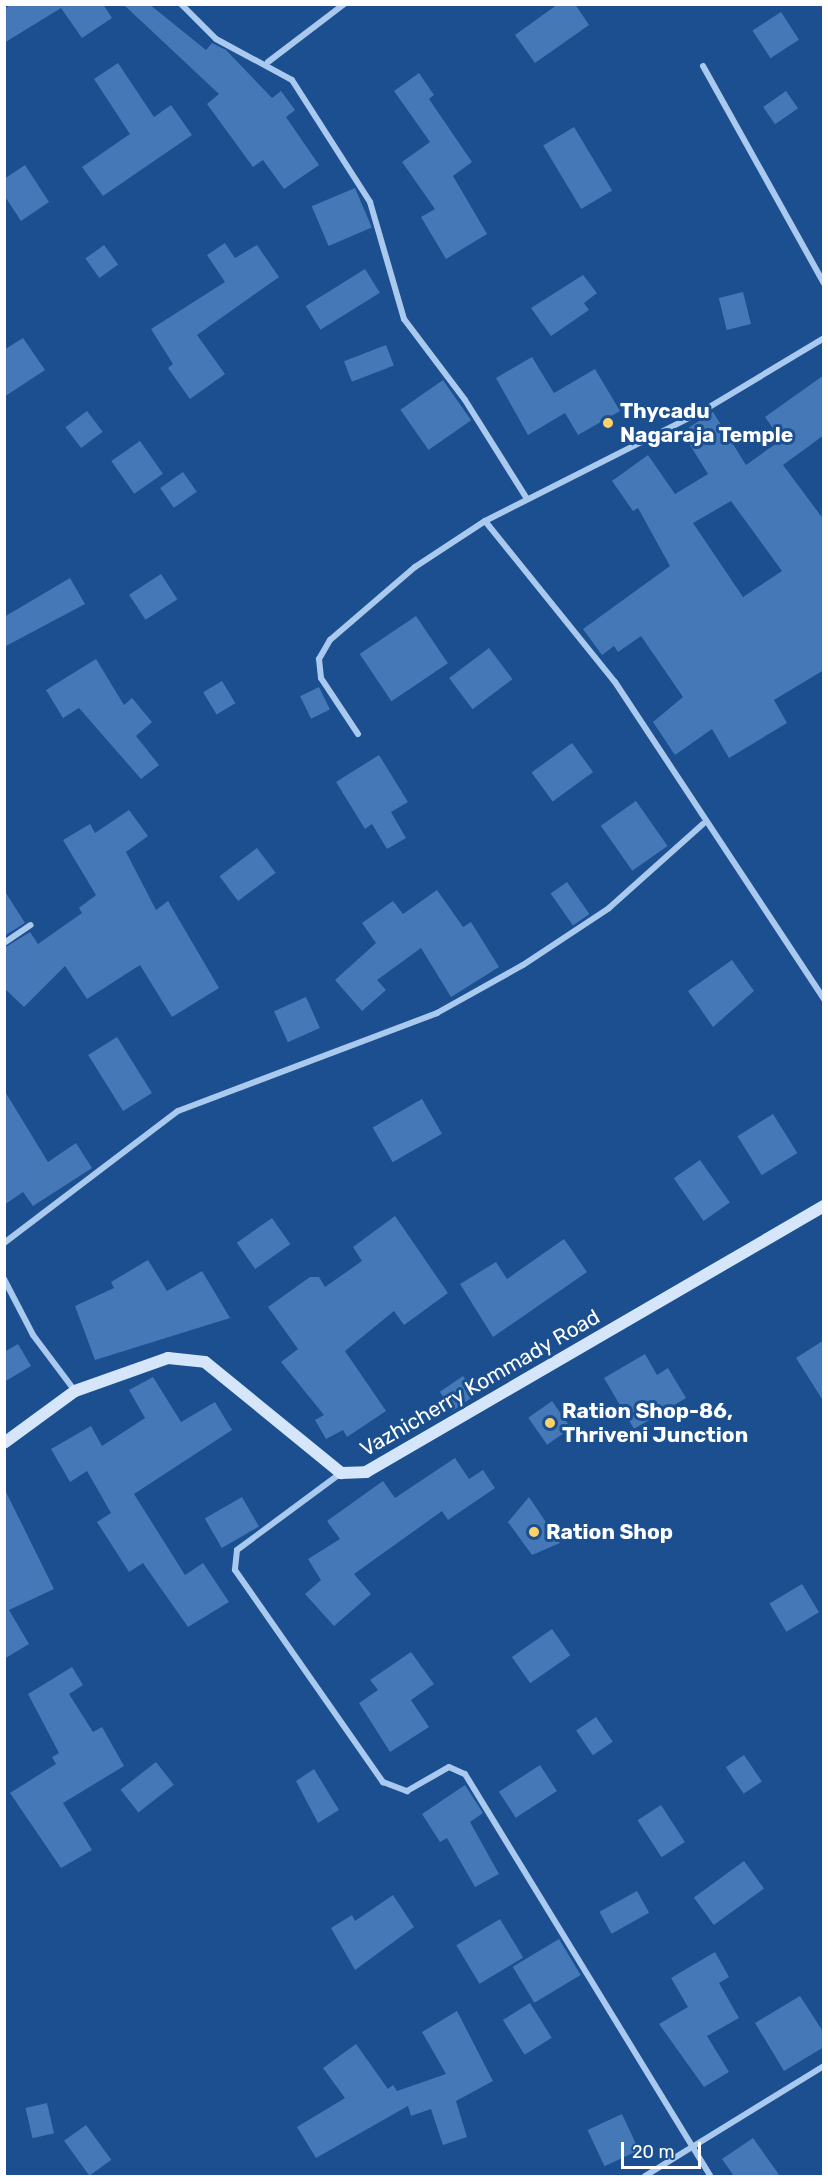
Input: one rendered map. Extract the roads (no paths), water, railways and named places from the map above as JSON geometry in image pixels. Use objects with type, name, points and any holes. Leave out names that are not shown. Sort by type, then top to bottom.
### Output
[{"type":"main road","name":"Vazhicherry Kommady Road","points":[[4,1443],[75,1391],[168,1358],[205,1362],[341,1473],[366,1472],[824,1206]]},
{"type":"street","points":[[181,4],[216,39],[267,62],[292,80],[370,201],[404,319],[465,400],[527,499]]},
{"type":"street","points":[[267,62],[344,4]]},
{"type":"street","points":[[703,66],[824,283]]},
{"type":"street","points":[[358,734],[321,678],[319,659],[330,640],[415,567],[485,521],[701,412],[824,338]]},
{"type":"street","points":[[485,521],[615,682],[703,824],[824,999]]},
{"type":"street","points":[[4,1243],[178,1111],[437,1013],[523,965],[609,908],[703,824]]},
{"type":"street","points":[[4,943],[31,925]]},
{"type":"street","points":[[4,1279],[33,1335],[75,1391]]},
{"type":"street","points":[[341,1473],[237,1550],[235,1570],[383,1782],[407,1791],[449,1767],[465,1774],[544,1897],[710,2176]]},
{"type":"street","points":[[645,2176],[689,2144],[824,2066]]},
{"type":"place","name":"Thycadu Nagaraja Temple","points":[[608,423]]},
{"type":"place","name":"Ration Shop-86, Thriveni Junction","points":[[550,1423]]},
{"type":"place","name":"Ration Shop","points":[[534,1532]]}]
